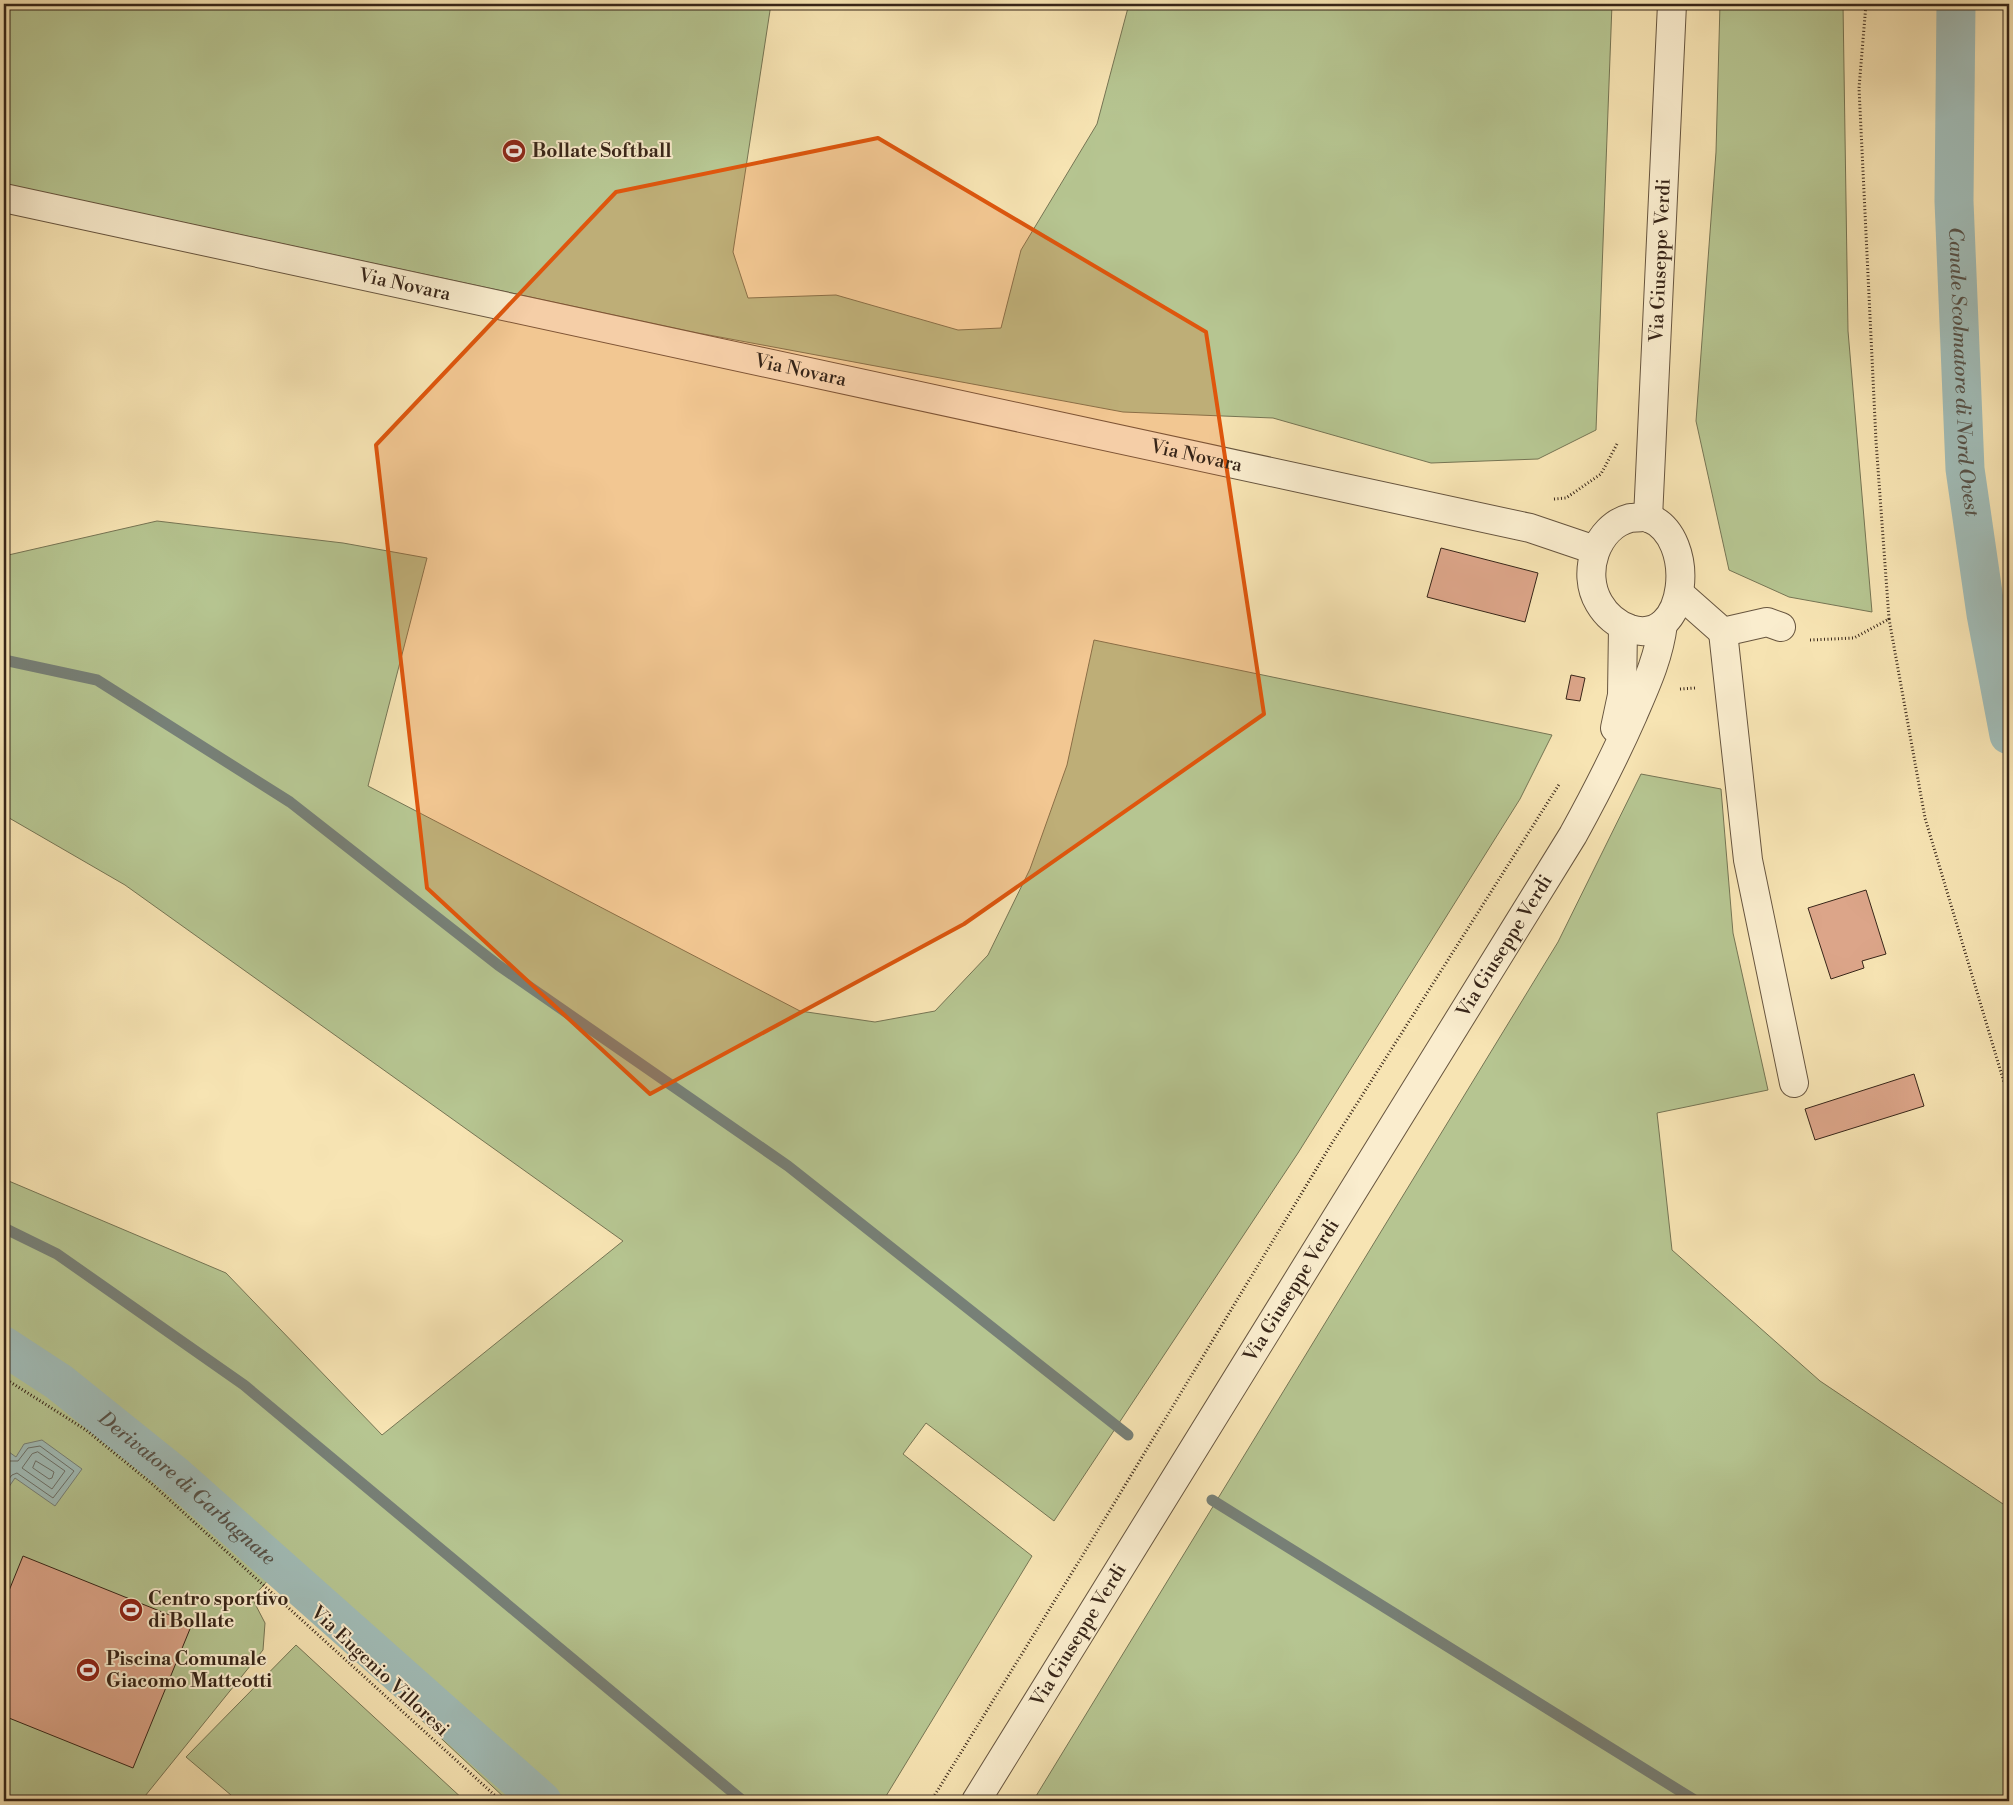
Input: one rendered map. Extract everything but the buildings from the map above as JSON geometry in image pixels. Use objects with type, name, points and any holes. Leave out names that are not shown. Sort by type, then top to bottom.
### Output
[{"type":"street","name":"Via Giuseppe Verdi","points":[[1648,518],[1672,4]]},
{"type":"street","name":"Via Novara","points":[[4,198],[1530,528],[1595,550]]},
{"type":"street","points":[[1630,518],[1648,518],[1660,526],[1673,543],[1679,562],[1680,594],[1675,606],[1663,624],[1650,630],[1635,631],[1623,627],[1606,614],[1596,598],[1591,572],[1595,550],[1604,535],[1618,521],[1630,518]]},
{"type":"street","points":[[1680,594],[1723,632],[1748,860],[1794,1082]]},
{"type":"street","name":"Via Giuseppe Verdi","points":[[976,1801],[1568,843],[1605,779],[1660,648],[1663,624]]},
{"type":"street","points":[[1723,632],[1774,624]]},
{"type":"street","name":"Via Giuseppe Verdi","points":[[1605,779],[1622,695],[1623,627]]},
{"type":"path","points":[[1866,4],[1860,88],[1876,441],[1889,619],[1925,818],[2009,1099]]},
{"type":"path","points":[[2009,216],[2006,285],[2009,308]]},
{"type":"path","points":[[1530,528],[1535,500],[1566,498],[1601,474],[1618,441]]},
{"type":"path","points":[[1774,624],[1771,637],[1779,642],[1854,638],[1889,619]]},
{"type":"path","points":[[931,1801],[1083,1555],[1332,1143],[1564,777]]},
{"type":"path","name":"Via Eugenio Villoresi","points":[[4,1378],[86,1430],[151,1483],[502,1801]]},
{"type":"highlighted area","points":[[878,138],[1206,332],[1264,714],[964,924],[650,1094],[427,888],[376,445],[616,192]]},
{"type":"green space","points":[[4,4],[771,4],[733,252],[748,298],[836,295],[958,330],[1001,328],[1021,250],[1097,124],[1129,4],[1612,4],[1596,430],[1538,459],[1431,463],[1273,418],[1123,412],[698,333],[4,184]]},
{"type":"green space","points":[[1720,4],[1843,4],[1848,331],[1872,612],[1789,597],[1729,570],[1696,421],[1716,152]]},
{"type":"green space","points":[[157,521],[343,543],[427,558],[368,786],[800,1011],[875,1022],[935,1011],[988,955],[1030,869],[1067,765],[1094,640],[1552,735],[1520,799],[1298,1153],[1054,1521],[926,1423],[903,1454],[1032,1556],[883,1801],[508,1801],[270,1578],[252,1598],[265,1623],[263,1650],[141,1801],[21,1801],[4,1794],[4,1179],[226,1273],[382,1435],[623,1241],[125,885],[4,815],[4,556]]},
{"type":"green space","points":[[1641,774],[1721,789],[1733,933],[1768,1090],[1657,1113],[1672,1250],[1820,1381],[2009,1508],[2009,1801],[1033,1801],[1558,942]]},
{"type":"green space","points":[[296,1645],[465,1801],[238,1801],[186,1757]]},
{"type":"water","points":[[42,1440],[82,1469],[55,1506],[15,1478],[4,1494],[4,1459],[9,1452],[16,1457],[24,1444]]},
{"type":"waterway","name":"Canale Scolmatore di Nord Ovest","points":[[1956,4],[1954,201],[1965,469],[1986,614],[2009,735]]},
{"type":"waterway","points":[[4,660],[97,680],[290,802],[498,965],[788,1166],[1128,1435]]},
{"type":"waterway","points":[[4,1228],[57,1254],[244,1385],[743,1801]]},
{"type":"waterway","name":"Derivatore di Garbagnate","points":[[4,1346],[59,1382],[176,1476],[542,1801]]},
{"type":"waterway","points":[[1212,1500],[1696,1801]]},
{"type":"place","name":"Bollate Softball","points":[[514,151]]},
{"type":"place","name":"Centro sportivo di Bollate","points":[[131,1610]]},
{"type":"place","name":"Piscina Comunale Giacomo Matteotti","points":[[88,1670]]}]
